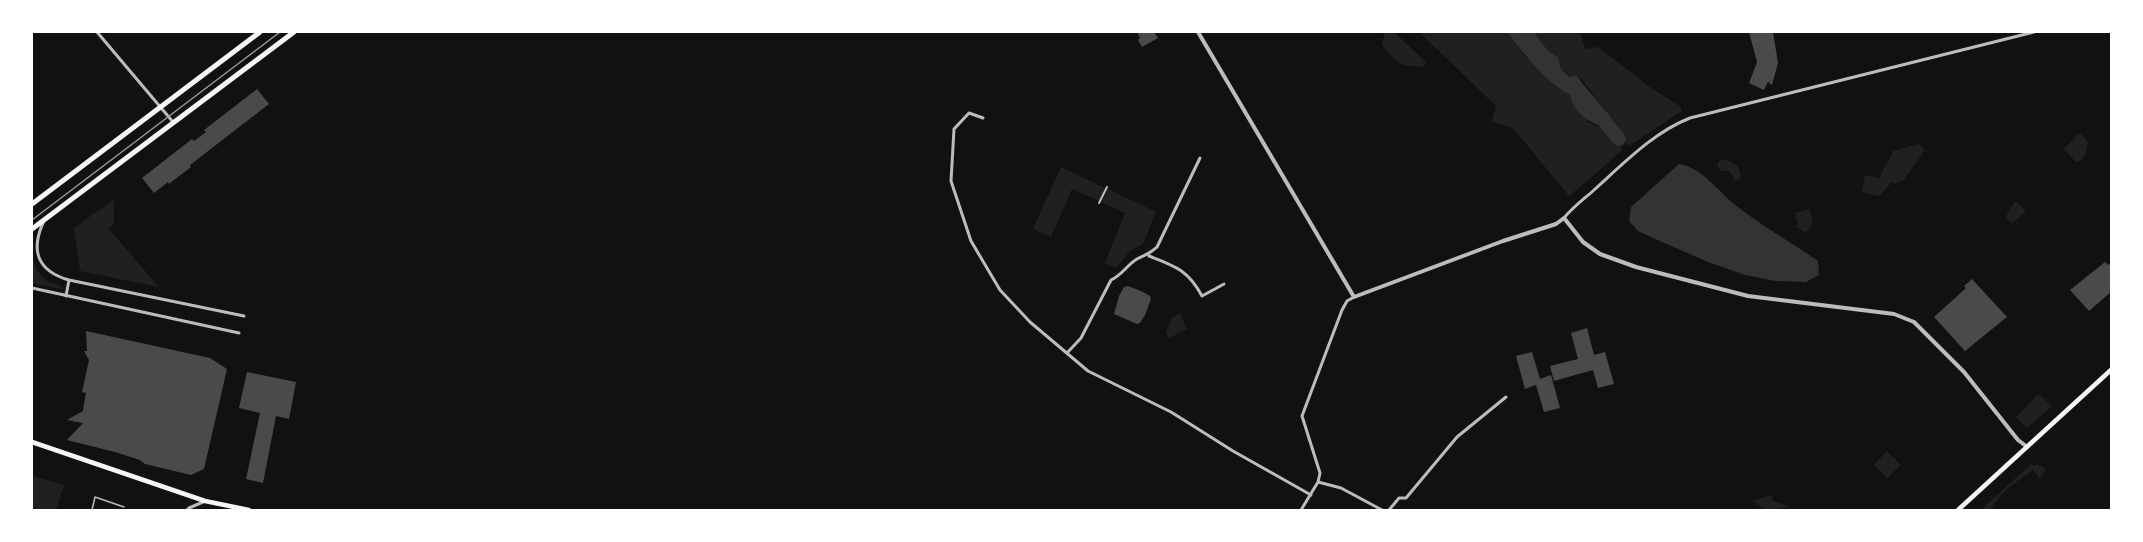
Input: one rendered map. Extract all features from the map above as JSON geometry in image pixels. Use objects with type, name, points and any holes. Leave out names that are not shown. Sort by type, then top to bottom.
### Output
[{"type":"main road","points":[[32,204],[260,32]]},
{"type":"main road","points":[[32,229],[294,32]]},
{"type":"main road","points":[[1958,510],[2112,369]]},
{"type":"main road","points":[[32,442],[205,501],[249,510]]},
{"type":"street","points":[[97,32],[174,122]]},
{"type":"street","points":[[1198,32],[1354,297]]},
{"type":"street","points":[[1301,510],[1318,482],[1320,469],[1302,416],[1342,310],[1354,297],[1503,241],[1556,224],[1612,173],[1661,132],[1676,123],[1700,115],[2034,32]]},
{"type":"street","points":[[983,118],[969,113],[954,129],[951,181],[969,234],[1000,290],[1030,322],[1088,371],[1171,412],[1311,495]]},
{"type":"street","points":[[1066,353],[1081,338],[1111,280],[1121,275],[1136,260],[1149,256],[1157,247],[1200,158]]},
{"type":"street","points":[[1099,203],[1107,187]]},
{"type":"street","points":[[1564,218],[1583,242],[1599,254],[1636,267],[1748,296],[1905,317],[1914,322],[1964,372],[2018,440],[2026,446]]},
{"type":"street","points":[[45,219],[38,242],[41,262],[51,273],[69,280],[244,316]]},
{"type":"street","points":[[1149,256],[1175,266],[1193,280],[1202,296],[1224,284]]},
{"type":"street","points":[[66,296],[69,280]]},
{"type":"street","points":[[32,288],[239,333]]},
{"type":"street","points":[[1389,510],[1399,498],[1406,498],[1457,437],[1506,397]]},
{"type":"street","points":[[1318,482],[1341,488],[1382,510]]},
{"type":"street","points":[[187,510],[205,501]]},
{"type":"lane","points":[[92,510],[95,497],[124,507]]},
{"type":"shaded area","points":[[1385,32],[1394,32],[1426,62],[1424,66],[1405,65],[1395,59],[1382,44]]},
{"type":"shaded area","points":[[1419,32],[1507,32],[1524,55],[1545,76],[1559,89],[1571,95],[1588,122],[1608,131],[1623,150],[1569,196],[1513,128],[1492,122],[1496,106]]},
{"type":"shaded area","points":[[1507,32],[1534,32],[1549,52],[1558,57],[1561,69],[1569,77],[1577,75],[1611,117],[1611,129],[1597,125],[1580,114],[1570,95],[1543,75]]},
{"type":"shaded area","points":[[1534,32],[1580,32],[1585,49],[1598,47],[1651,88],[1680,106],[1682,111],[1629,146],[1613,128],[1611,117],[1578,75],[1569,77],[1561,69],[1558,57],[1549,52]]},
{"type":"shaded area","points":[[2081,134],[2088,142],[2087,149],[2084,157],[2076,162],[2064,149],[2077,135]]},
{"type":"shaded area","points":[[1919,144],[1925,150],[1904,180],[1894,184],[1892,182],[1879,196],[1862,192],[1865,175],[1880,178],[1893,151]]},
{"type":"shaded area","points":[[1720,160],[1727,160],[1738,166],[1741,177],[1739,180],[1735,180],[1729,171],[1721,171],[1717,165]]},
{"type":"shaded area","points":[[1679,164],[1695,170],[1744,212],[1818,261],[1819,275],[1806,282],[1776,281],[1745,275],[1708,262],[1638,231],[1629,221],[1631,207]]},
{"type":"shaded area","points":[[1061,167],[1105,188],[1099,201],[1072,189],[1051,237],[1033,229]]},
{"type":"shaded area","points":[[1108,189],[1156,212],[1143,244],[1130,251],[1116,268],[1105,263],[1125,213],[1101,202]]},
{"type":"shaded area","points":[[114,199],[114,224],[109,229],[159,287],[80,271],[74,228]]},
{"type":"shaded area","points":[[2015,201],[2026,211],[2013,223],[2005,218]]},
{"type":"shaded area","points":[[1810,209],[1813,223],[1806,233],[1796,227],[1798,224],[1795,213]]},
{"type":"shaded area","points":[[32,250],[35,265],[40,274],[47,281],[64,290],[32,283]]},
{"type":"shaded area","points":[[1180,313],[1187,329],[1169,338],[1166,332],[1172,318]]},
{"type":"shaded area","points":[[2038,394],[2052,406],[2027,428],[2016,417]]},
{"type":"shaded area","points":[[1887,451],[1901,465],[1887,478],[1874,465]]},
{"type":"shaded area","points":[[2031,464],[2035,466],[2037,464],[2046,469],[2040,479],[2033,470],[2003,493],[1991,510],[1983,510],[1983,508]]},
{"type":"shaded area","points":[[32,476],[64,485],[56,510],[32,510]]},
{"type":"shaded area","points":[[1773,496],[1772,500],[1790,507],[1767,510],[1752,501]]},
{"type":"building","points":[[1137,32],[1154,32],[1158,38],[1142,47]]},
{"type":"building","points":[[1749,32],[1773,32],[1778,63],[1772,85],[1768,82],[1764,90],[1749,83],[1757,62]]},
{"type":"building","points":[[257,89],[269,104],[190,165],[191,167],[154,193],[142,178],[192,139],[194,141],[206,132],[204,130]]},
{"type":"building","points":[[2105,262],[2108,265],[2112,262],[2112,291],[2089,311],[2070,290]]},
{"type":"building","points":[[1972,279],[2007,317],[1965,351],[1934,317],[1966,288],[1964,286]]},
{"type":"building","points":[[1128,286],[1150,296],[1151,299],[1145,315],[1137,324],[1114,314],[1119,296],[1124,287]]},
{"type":"building","points":[[1587,328],[1594,355],[1605,352],[1614,384],[1598,388],[1593,370],[1554,381],[1550,366],[1578,359],[1571,333]]},
{"type":"building","points":[[86,331],[210,358],[227,369],[204,469],[191,475],[145,464],[140,460],[115,452],[67,440],[83,423],[67,420],[83,411],[86,393],[82,392],[89,360],[84,351],[87,351]]},
{"type":"building","points":[[1532,352],[1540,379],[1551,375],[1560,408],[1544,412],[1536,385],[1525,389],[1516,356]]},
{"type":"building","points":[[247,372],[296,382],[289,419],[276,416],[263,483],[246,479],[260,413],[239,408]]},
{"type":"waterway","points":[[1599,115],[1619,139]]},
{"type":"tram line","points":[[32,220],[280,32]]}]
